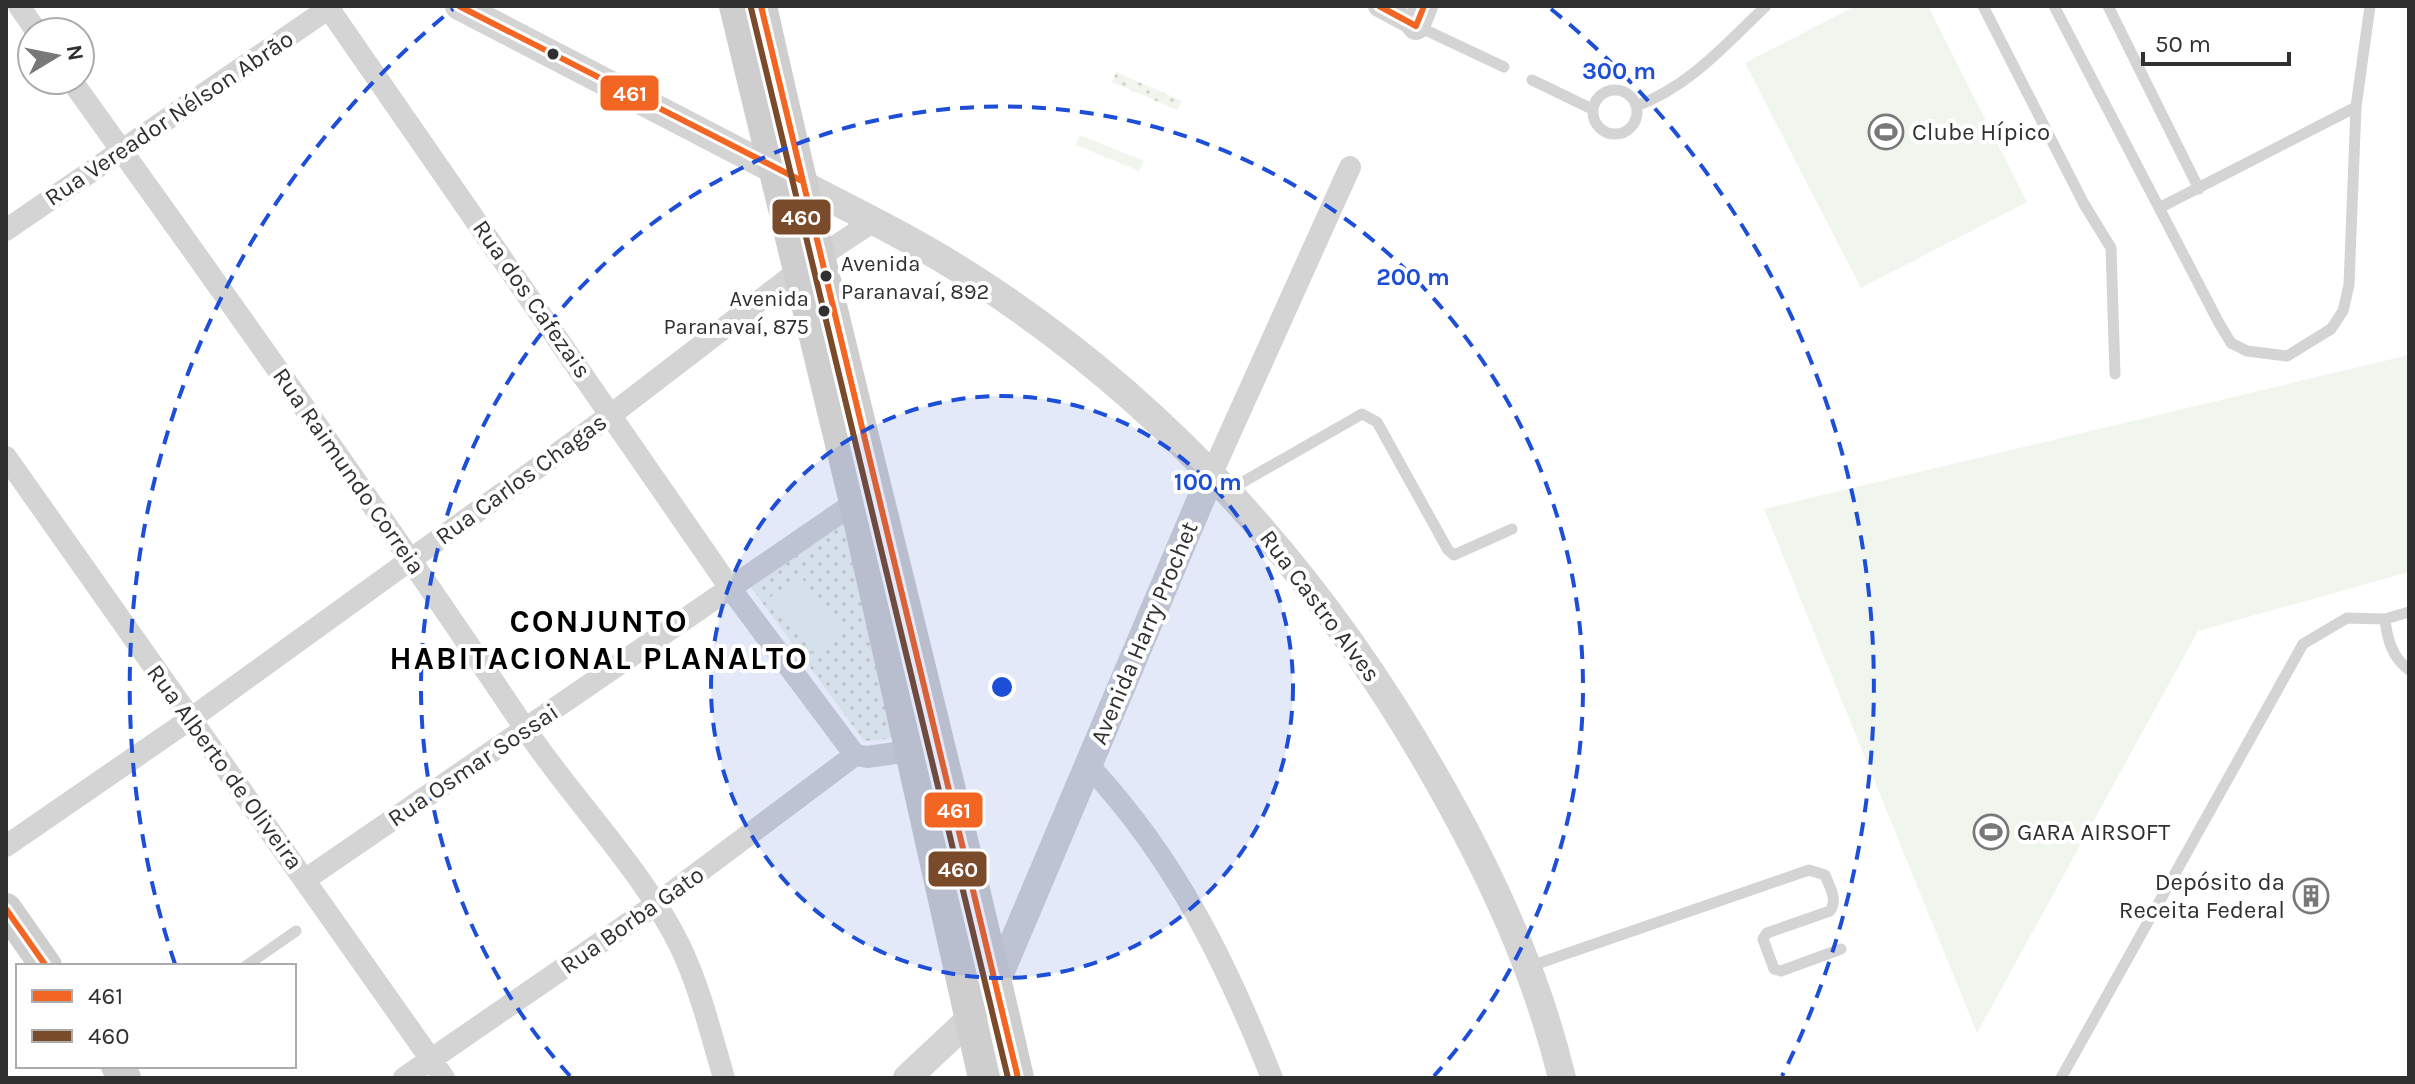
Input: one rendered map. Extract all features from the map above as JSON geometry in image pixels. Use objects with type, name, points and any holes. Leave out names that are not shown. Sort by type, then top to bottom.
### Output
[{"type":"main road","points":[[735,6],[787,175],[925,748],[984,1078]]},
{"type":"main road","points":[[761,6],[787,175]]},
{"type":"main road","points":[[925,748],[996,983],[1018,1078]]},
{"type":"main road","points":[[6,909],[45,964]]},
{"type":"street","name":"Rua Castro Alves","points":[[459,6],[875,220],[970,276],[1083,356],[1220,482],[1318,595],[1366,661],[1467,833],[1511,922],[1550,1030],[1562,1078]]},
{"type":"street","points":[[1379,6],[1420,16]]},
{"type":"street","name":"Rua Vereador Nélson Abrão","points":[[6,230],[329,7]]},
{"type":"street","name":"Rua dos Cafezais","points":[[329,7],[730,588],[855,755]]},
{"type":"street","name":"Rua Raimundo Correia","points":[[82,96],[411,558],[525,729],[655,905],[680,946],[706,1013],[724,1078]]},
{"type":"street","name":"Avenida Harry Prochet","points":[[907,1078],[971,1018],[996,983],[1089,766],[1220,482],[1350,167]]},
{"type":"street","name":"Rua Carlos Chagas","points":[[6,846],[189,720],[612,414],[808,264],[875,220]]},
{"type":"street","name":"Rua Alberto de Oliveira","points":[[6,457],[438,1069]]},
{"type":"street","name":"Rua Osmar Sossai","points":[[306,879],[866,495]]},
{"type":"street","points":[[855,755],[867,757],[925,748]]},
{"type":"street","name":"Rua Borba Gato","points":[[404,1078],[438,1069],[855,755]]},
{"type":"street","points":[[1089,766],[1129,810],[1182,885],[1231,977],[1272,1078]]},
{"type":"lane","points":[[1636,106],[1662,97],[1686,81],[1766,6]]},
{"type":"lane","points":[[1983,6],[2084,204],[2111,248],[2115,374]]},
{"type":"lane","points":[[2054,6],[2231,343],[2247,351],[2287,356],[2331,329],[2343,311],[2349,285],[2356,107],[2370,6]]},
{"type":"lane","points":[[2108,6],[2199,189]]},
{"type":"lane","points":[[1420,16],[1504,67]]},
{"type":"lane","points":[[1532,80],[1592,109]]},
{"type":"lane","points":[[1618,90],[1632,98],[1637,115],[1629,130],[1612,135],[1597,126],[1592,109],[1601,94],[1618,90]]},
{"type":"lane","points":[[2159,208],[2356,107]]},
{"type":"lane","points":[[1220,482],[1362,414],[1377,422],[1448,550],[1454,555],[1512,529]]},
{"type":"lane","points":[[2061,1078],[2303,644],[2347,618],[2385,619],[2409,612]]},
{"type":"lane","points":[[2385,619],[2387,639],[2400,663],[2409,670]]},
{"type":"lane","points":[[1527,967],[1809,870],[1825,875],[1835,899],[1833,906],[1830,911],[1767,933],[1763,939],[1774,969],[1781,971],[1841,949]]},
{"type":"lane","points":[[249,964],[296,931]]},
{"type":"shaded area","name":"Clube Hípico","points":[[1855,6],[1928,6],[2027,202],[1861,288],[1745,63]]},
{"type":"shaded area","points":[[1116,72],[1182,101],[1177,110],[1112,82]]},
{"type":"shaded area","points":[[1080,135],[1144,161],[1139,171],[1076,145]]},
{"type":"shaded area","name":"GARA AIRSOFT","points":[[2409,355],[2409,572],[2198,631],[1977,1033],[1764,509]]},
{"type":"shaded area","points":[[852,516],[897,738],[864,741],[750,586]]},
{"type":"shaded area","points":[[801,577],[843,632],[812,652],[771,597]]},
{"type":"transit line","name":"461","points":[[459,6],[800,180]]},
{"type":"transit line","name":"461","points":[[761,6],[1018,1078]]},
{"type":"transit line","name":"461","points":[[1379,6],[1416,26],[1424,6]]},
{"type":"transit line","name":"460","points":[[751,8],[1008,1078]]},
{"type":"transit line","name":"461","points":[[6,909],[45,964]]},
{"type":"place","name":"Clube Hípico","points":[[1886,132]]},
{"type":"place","name":"Avenida Paranavaí, 892","points":[[826,276]]},
{"type":"place","name":"Avenida Paranavaí, 875","points":[[824,311]]},
{"type":"place","name":"GARA AIRSOFT","points":[[1991,832]]},
{"type":"place","name":"Depósito da Receita Federal","points":[[2311,896]]},
{"type":"district","name":"CONJUNTO HABITACIONAL PLANALTO","points":[[599,640]]}]
